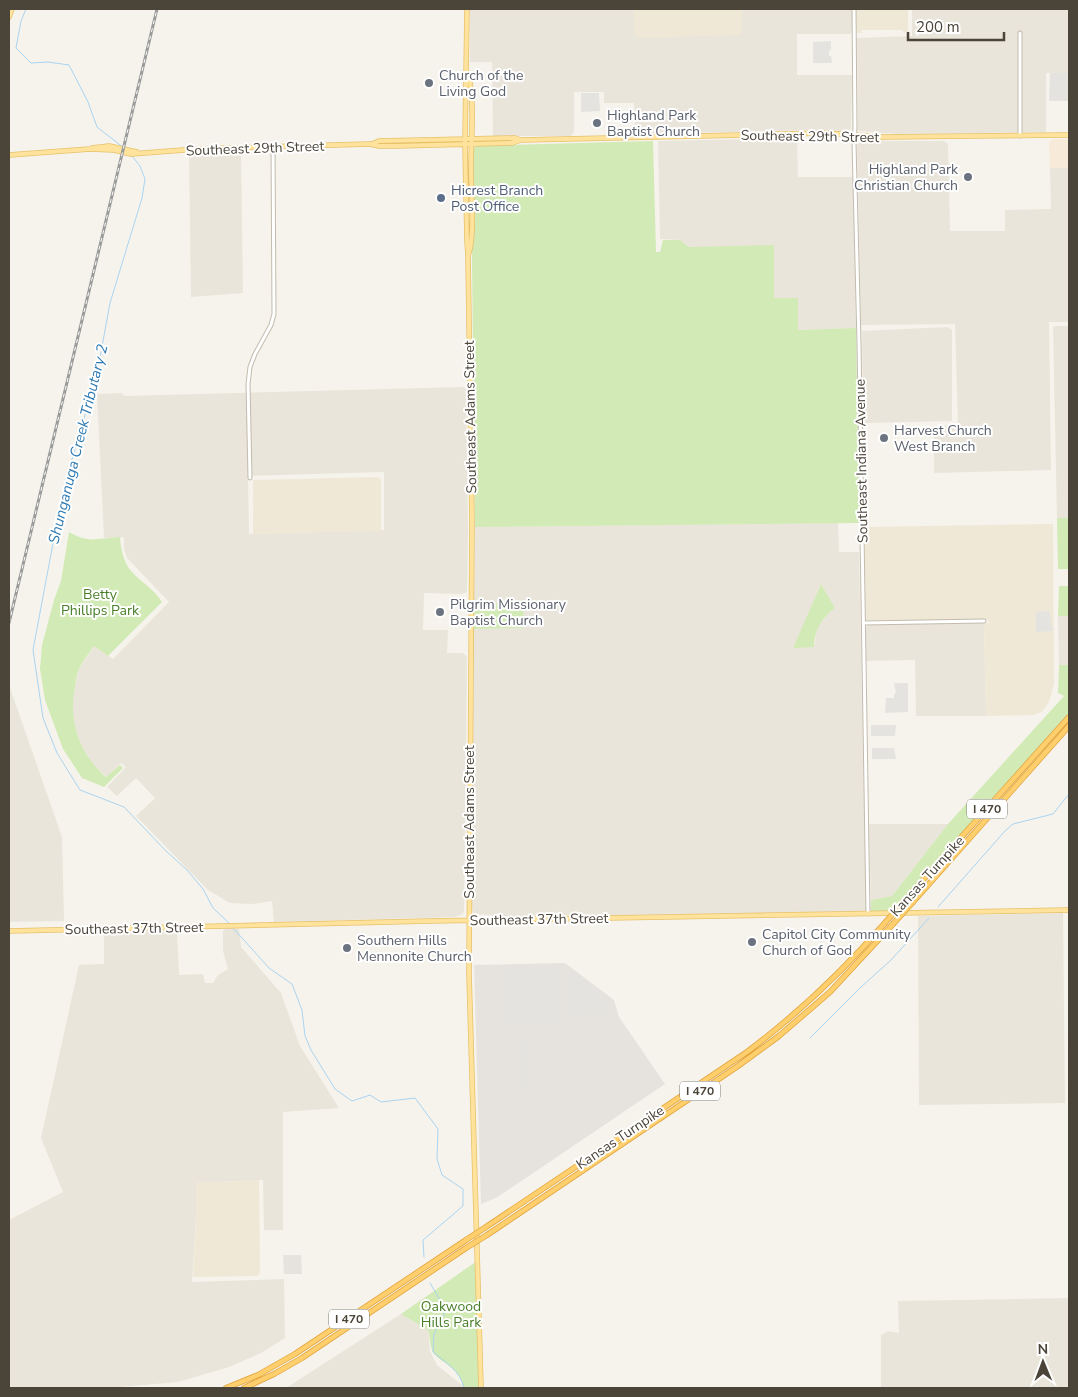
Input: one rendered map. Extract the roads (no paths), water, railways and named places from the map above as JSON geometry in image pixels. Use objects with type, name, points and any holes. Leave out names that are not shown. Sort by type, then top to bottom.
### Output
[{"type":"highway","name":"Kansas Turnpike","points":[[226,1388],[258,1375],[296,1354],[747,1052],[772,1033],[824,989],[1069,717]]},
{"type":"highway","name":"Kansas Turnpike","points":[[244,1388],[302,1358],[738,1066],[779,1036],[830,992],[913,902],[1069,726]]},
{"type":"main road","points":[[9,17],[12,9]]},
{"type":"main road","name":"Southeast Adams Street","points":[[467,9],[465,144],[472,523],[469,920],[481,1388]]},
{"type":"main road","name":"Southeast Adams Street","points":[[467,70],[470,80],[471,138],[471,225],[468,255]]},
{"type":"main road","name":"Southeast 29th Street","points":[[9,155],[90,149],[114,150],[131,154],[197,149],[370,144],[379,146],[512,143],[521,140],[827,133],[880,137],[1069,136]]},
{"type":"main road","name":"Southeast 29th Street","points":[[370,144],[379,141],[465,138],[515,138],[521,140]]},
{"type":"main road","name":"Southeast 37th Street","points":[[9,931],[469,920],[1069,910]]},
{"type":"street","name":"Southeast Indiana Avenue","points":[[854,9],[854,135],[868,914]]},
{"type":"street","points":[[1020,33],[1020,136]]},
{"type":"street","points":[[250,478],[248,384],[250,367],[271,325],[274,314],[273,147]]},
{"type":"street","points":[[863,623],[984,621]]},
{"type":"waterway","name":"Shunganuga Creek Tributary 2","points":[[26,9],[21,21],[16,48],[31,63],[48,62],[69,65],[88,102],[97,127],[124,148]]},
{"type":"waterway","name":"Shunganuga Creek Tributary 2","points":[[132,156],[140,166],[145,179],[142,198],[110,303],[97,374],[63,490],[33,650],[43,718],[57,753],[80,790],[124,807],[187,870],[203,889],[213,908],[231,925]]},
{"type":"waterway","points":[[938,907],[1013,824],[1053,814],[1069,794]]},
{"type":"waterway","points":[[810,1038],[891,960],[929,918]]},
{"type":"waterway","name":"Shunganuga Creek Tributary 2","points":[[233,928],[269,968],[292,984],[302,1010],[305,1036],[311,1050],[335,1089],[352,1101],[370,1095],[381,1102],[415,1098],[438,1129],[437,1159],[442,1175],[463,1189],[463,1206],[423,1240],[424,1257]]},
{"type":"waterway","name":"Shunganuga Creek Tributary 2","points":[[430,1283],[443,1305],[444,1314],[434,1334],[433,1352],[456,1372],[464,1388]]},
{"type":"railway","points":[[9,623],[157,9]]},
{"type":"place","name":"Church of the Living God","points":[[429,83]]},
{"type":"place","name":"Highland Park Baptist Church","points":[[597,123]]},
{"type":"place","name":"Highland Park Christian Church","points":[[968,177]]},
{"type":"place","name":"Hicrest Branch Post Office","points":[[441,198]]},
{"type":"place","name":"Harvest Church West Branch","points":[[884,438]]},
{"type":"place","name":"Pilgrim Missionary Baptist Church","points":[[440,612]]},
{"type":"place","name":"Capitol City Community Church of God","points":[[752,942]]},
{"type":"place","name":"Southern Hills Mennonite Church","points":[[347,948]]},
{"type":"park label","name":"Betty Phillips Park","points":[[100,602]]},
{"type":"park label","name":"Oakwood Hills Park","points":[[451,1314]]}]
